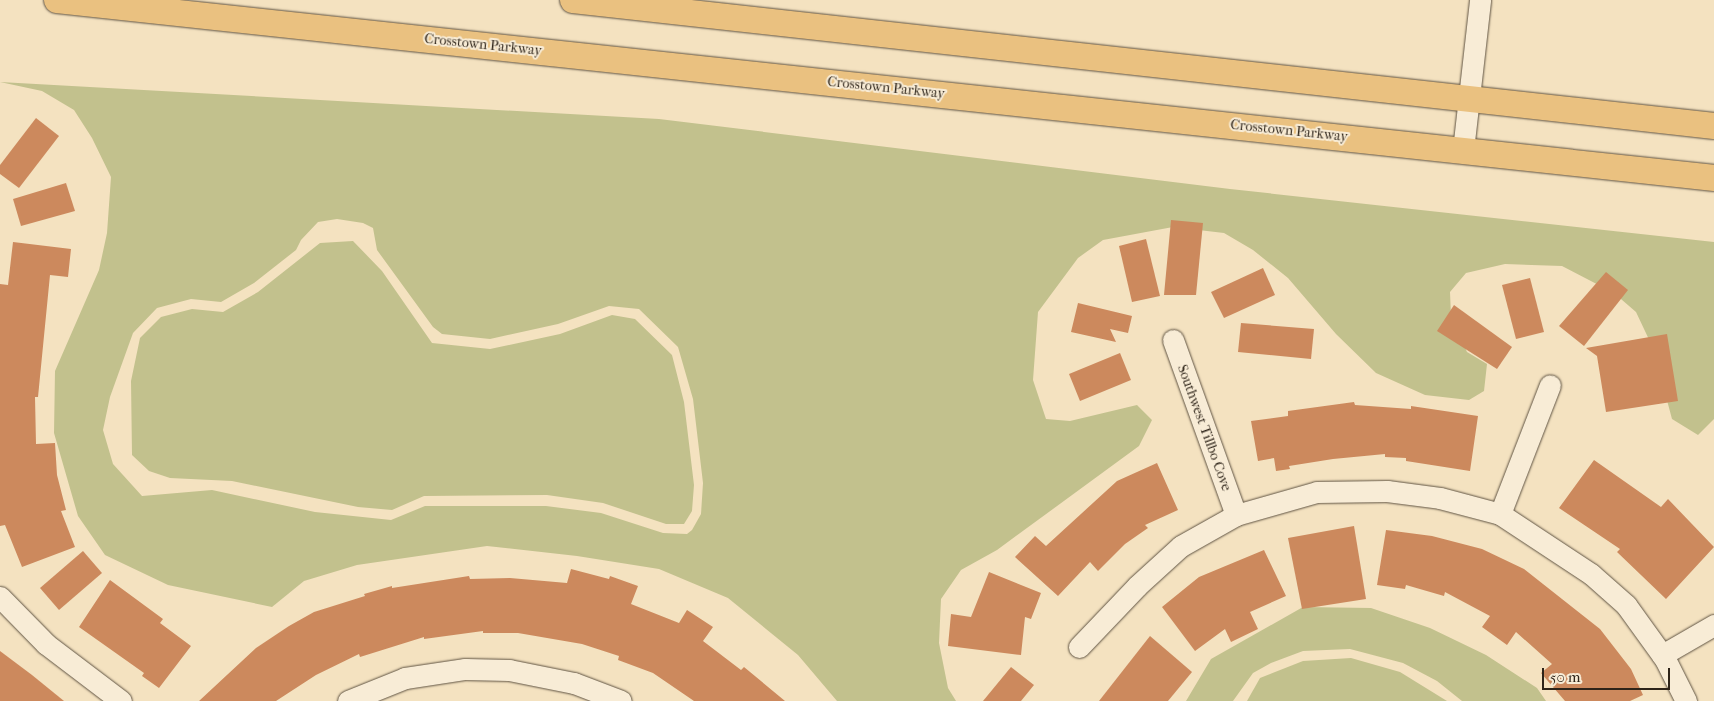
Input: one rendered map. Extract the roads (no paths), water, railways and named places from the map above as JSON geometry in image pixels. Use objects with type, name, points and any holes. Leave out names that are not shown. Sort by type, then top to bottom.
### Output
[{"type":"main road","name":"Crosstown Parkway","points":[[58,0],[1714,178]]},
{"type":"main road","points":[[573,0],[1714,126]]},
{"type":"street","points":[[1463,150],[1480,0]]},
{"type":"street","name":"Southwest Tillbo Cove","points":[[1173,340],[1236,516]]},
{"type":"street","points":[[1500,514],[1550,385]]},
{"type":"street","points":[[1078,647],[1137,586],[1181,546],[1236,516],[1317,492],[1387,491],[1440,498],[1500,514],[1591,574],[1626,605],[1662,655],[1686,701]]},
{"type":"street","points":[[0,597],[46,644],[121,701]]},
{"type":"street","points":[[1662,655],[1714,625]]},
{"type":"street","points":[[348,701],[405,678],[465,669],[509,670],[574,683],[621,701]]}]
